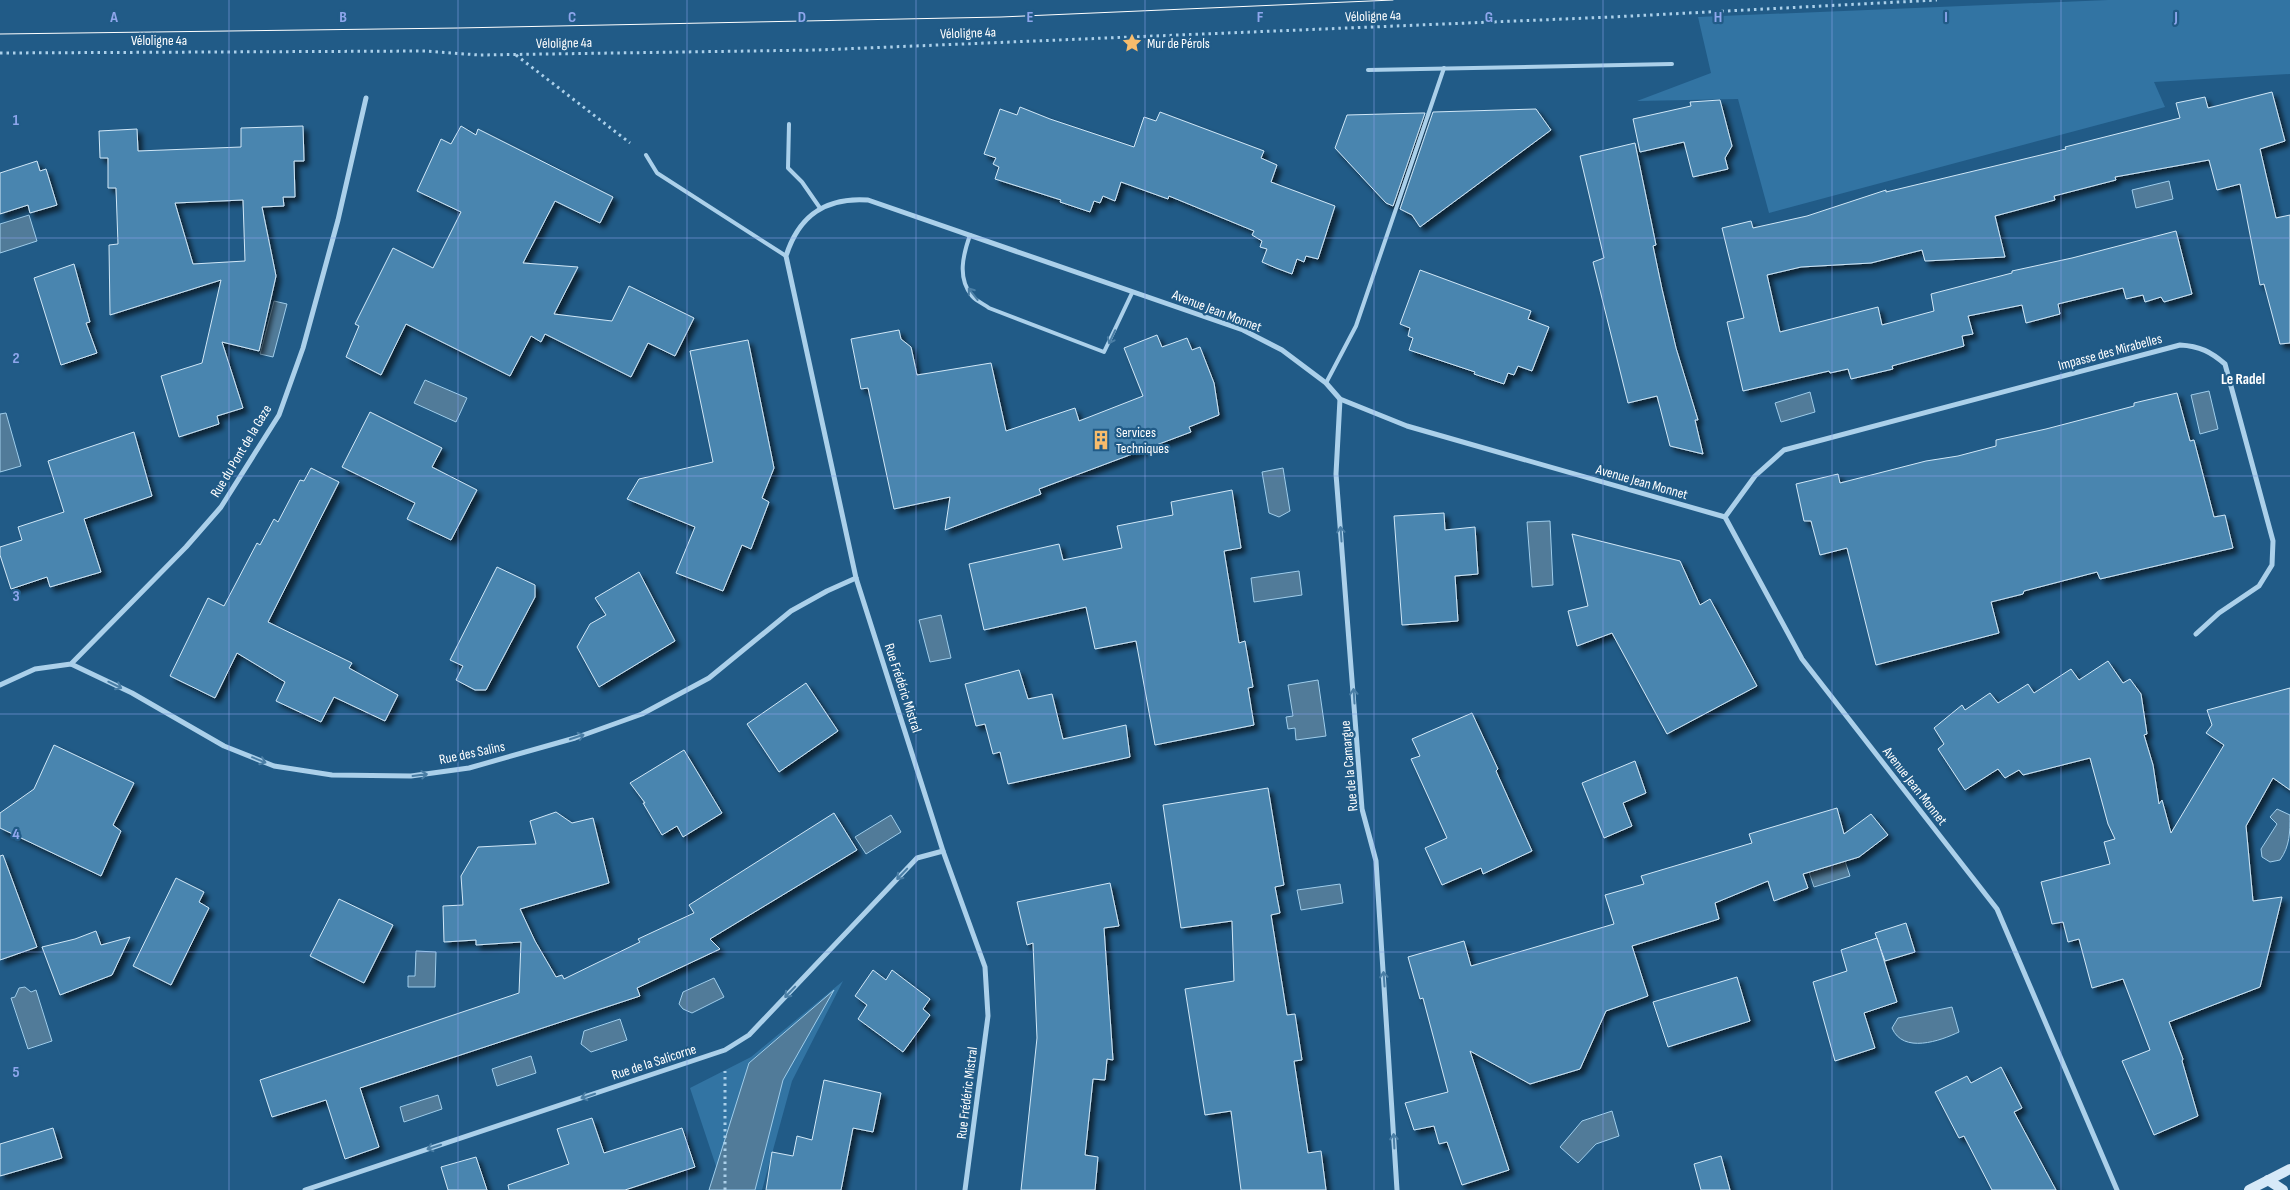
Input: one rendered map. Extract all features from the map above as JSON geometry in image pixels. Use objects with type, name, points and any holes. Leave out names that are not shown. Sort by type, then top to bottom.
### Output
[{"type":"main road","points":[[2249,1190],[2290,1169]]},
{"type":"main road","points":[[2268,1180],[2283,1190]]},
{"type":"street","name":"Rue du Pont de la Gaze","points":[[71,664],[186,547],[221,507],[279,415],[303,348],[338,220],[366,98]]},
{"type":"street","name":"Avenue Jean Monnet","points":[[820,208],[849,198],[868,200],[1243,330],[1282,350],[1326,383],[1340,399],[1407,426],[1724,517],[1802,659],[1997,909],[2117,1190]]},
{"type":"street","points":[[786,256],[790,243],[805,221],[820,208]]},
{"type":"street","name":"Rue Frédéric Mistral","points":[[786,256],[856,578],[943,851],[985,967],[988,1016],[965,1190]]},
{"type":"street","name":"Impasse des Mirabelles","points":[[1724,517],[1754,476],[1784,450],[2180,346],[2196,346],[2212,353],[2225,364],[2273,541],[2272,565],[2259,586],[2220,613],[2196,634]]},
{"type":"street","name":"Rue de la Camargue","points":[[1340,399],[1336,474],[1362,809],[1376,861],[1397,1190]]},
{"type":"street","name":"Rue des Salins","points":[[71,664],[132,693],[224,746],[274,766],[332,775],[411,776],[469,768],[575,738],[642,714],[709,678],[792,612],[827,591],[856,578]]},
{"type":"street","points":[[0,685],[35,669],[71,664]]},
{"type":"street","name":"Rue de la Salicorne","points":[[306,1190],[726,1050],[749,1035],[918,858],[943,851]]},
{"type":"lane","points":[[1368,70],[1672,64]]},
{"type":"lane","points":[[1326,383],[1356,326],[1444,68]]},
{"type":"lane","points":[[789,124],[788,168],[802,182],[820,208]]},
{"type":"lane","points":[[646,155],[657,173],[786,256]]},
{"type":"lane","points":[[970,235],[964,251],[962,275],[972,297],[989,308],[1104,352],[1132,292]]},
{"type":"path","name":"Véloligne 4a","points":[[0,53],[425,50],[479,55],[848,49],[1612,17],[1937,0]]},
{"type":"path","points":[[516,54],[646,155]]},
{"type":"path","points":[[725,1190],[726,1050]]},
{"type":"shaded area","points":[[2108,0],[2290,0],[2290,74],[2154,82],[2165,107],[1769,213],[1738,99],[1637,101],[1711,73],[1698,17]]},
{"type":"shaded area","points":[[2169,181],[2173,199],[2136,208],[2132,190]]},
{"type":"shaded area","points":[[29,215],[37,241],[0,253],[0,224]]},
{"type":"shaded area","points":[[274,301],[287,304],[273,357],[260,354]]},
{"type":"shaded area","points":[[425,380],[467,398],[456,422],[414,403]]},
{"type":"shaded area","points":[[2209,391],[2218,429],[2200,434],[2191,395]]},
{"type":"shaded area","points":[[1810,392],[1815,412],[1781,422],[1775,403]]},
{"type":"shaded area","points":[[6,413],[21,466],[0,472],[0,414]]},
{"type":"shaded area","points":[[1283,468],[1290,511],[1279,517],[1269,513],[1262,472]]},
{"type":"shaded area","points":[[1550,521],[1553,585],[1532,587],[1527,522]]},
{"type":"shaded area","points":[[1299,571],[1302,595],[1254,602],[1251,578]]},
{"type":"shaded area","points":[[941,615],[951,658],[930,662],[919,620]]},
{"type":"shaded area","points":[[1318,680],[1326,736],[1296,740],[1295,728],[1288,729],[1286,717],[1293,716],[1288,685]]},
{"type":"shaded area","points":[[2277,809],[2290,815],[2289,839],[2280,860],[2270,862],[2262,857],[2261,849],[2277,824],[2270,817]]},
{"type":"shaded area","points":[[891,815],[901,832],[866,854],[855,837]]},
{"type":"shaded area","points":[[1845,861],[1850,876],[1814,887],[1809,872]]},
{"type":"shaded area","points":[[1340,884],[1343,903],[1301,910],[1297,890]]},
{"type":"shaded area","points":[[416,951],[436,952],[435,987],[408,987],[408,976],[415,976]]},
{"type":"shaded area","points":[[714,978],[724,997],[692,1013],[683,1009],[679,1004],[683,992]]},
{"type":"shaded area","points":[[843,981],[792,1081],[762,1190],[724,1190],[690,1088],[751,1057]]},
{"type":"shaded area","points":[[25,987],[31,992],[36,990],[52,1041],[28,1049],[11,998],[15,997],[19,988]]},
{"type":"shaded area","points":[[834,990],[783,1080],[755,1190],[709,1190],[749,1063]]},
{"type":"shaded area","points":[[1952,1007],[1959,1032],[1942,1039],[1932,1042],[1913,1043],[1904,1041],[1897,1036],[1892,1028],[1898,1018]]},
{"type":"shaded area","points":[[620,1019],[627,1040],[591,1052],[581,1044],[584,1031]]},
{"type":"shaded area","points":[[531,1056],[536,1073],[497,1086],[492,1069]]},
{"type":"shaded area","points":[[438,1095],[442,1109],[404,1122],[400,1107]]},
{"type":"shaded area","points":[[1612,1111],[1619,1136],[1596,1144],[1578,1163],[1560,1147],[1582,1121]]},
{"type":"building","points":[[2272,92],[2285,141],[2260,149],[2276,218],[2290,215],[2290,343],[2280,344],[2264,284],[2260,285],[2240,184],[2217,190],[2209,160],[2115,177],[2116,180],[2054,196],[2055,200],[1995,216],[2005,257],[1925,261],[1922,250],[1871,263],[1801,267],[1767,275],[1780,332],[1878,307],[1882,325],[1934,311],[1931,294],[2012,273],[2012,271],[2072,258],[2176,231],[2192,294],[2164,302],[2161,297],[2145,302],[2143,295],[2126,299],[2123,288],[2058,304],[2060,314],[2026,323],[2022,305],[1968,316],[1973,334],[1962,336],[1964,346],[1892,366],[1893,369],[1851,379],[1848,369],[1830,373],[1829,371],[1743,391],[1727,322],[1744,318],[1722,228],[1751,221],[1753,228],[1807,216],[1886,190],[1886,192],[2066,149],[2065,147],[2180,118],[2176,103],[2205,97],[2208,108]]},
{"type":"building","points":[[1720,100],[1732,146],[1725,158],[1728,169],[1693,177],[1684,142],[1640,152],[1633,119],[1691,106],[1690,102]]},
{"type":"building","points":[[1020,107],[1134,147],[1144,117],[1156,121],[1160,112],[1264,151],[1261,158],[1277,165],[1271,182],[1335,206],[1318,259],[1306,256],[1304,262],[1297,259],[1292,274],[1276,268],[1262,262],[1267,249],[1260,247],[1262,241],[1252,235],[1254,231],[1169,196],[1168,199],[1121,182],[1115,201],[1103,196],[1100,203],[1094,201],[1090,212],[1060,202],[1061,200],[995,179],[999,167],[993,164],[996,158],[984,154],[1000,109],[1017,115]]},
{"type":"building","points":[[1536,109],[1551,130],[1420,227],[1412,215],[1400,209],[1433,112]]},
{"type":"building","points":[[1425,113],[1393,206],[1386,203],[1335,148],[1347,115]]},
{"type":"building","points":[[303,126],[304,161],[294,161],[295,197],[283,197],[284,206],[262,207],[276,276],[259,351],[222,342],[243,408],[217,416],[219,424],[179,437],[161,376],[202,363],[221,280],[110,315],[109,245],[118,244],[116,188],[108,188],[108,158],[100,158],[99,131],[137,129],[138,151],[241,147],[241,128]],"holes":[[[243,200],[245,261],[193,264],[175,203]]]},
{"type":"building","points":[[461,126],[476,135],[478,129],[613,197],[600,223],[555,201],[523,263],[578,267],[554,314],[612,321],[629,286],[694,318],[675,356],[648,343],[631,377],[545,334],[541,342],[531,336],[510,376],[406,324],[381,375],[346,357],[359,326],[355,324],[393,248],[433,268],[461,212],[417,191],[441,139],[451,144]]},
{"type":"building","points":[[1635,143],[1656,245],[1653,246],[1662,289],[1676,348],[1698,420],[1695,420],[1703,454],[1670,446],[1657,396],[1628,403],[1593,262],[1604,258],[1580,156]]},
{"type":"building","points":[[37,161],[40,171],[46,169],[57,205],[30,213],[28,205],[0,214],[0,173]]},
{"type":"building","points":[[74,264],[90,322],[86,323],[97,353],[61,365],[34,278]]},
{"type":"building","points":[[1420,270],[1531,311],[1528,319],[1549,327],[1532,371],[1518,366],[1514,375],[1508,373],[1504,384],[1474,374],[1475,372],[1409,350],[1413,338],[1408,336],[1410,328],[1400,324]]},
{"type":"building","points":[[899,330],[901,339],[911,347],[917,375],[991,363],[1006,431],[1075,408],[1079,421],[1143,396],[1124,348],[1157,335],[1162,347],[1187,338],[1192,350],[1200,347],[1214,383],[1219,415],[1189,427],[1191,432],[1039,489],[1041,494],[945,530],[950,497],[894,509],[868,388],[861,389],[851,339]]},
{"type":"building","points":[[748,340],[774,468],[762,498],[769,502],[751,549],[742,545],[723,591],[676,573],[695,527],[627,499],[639,479],[713,462],[690,351]]},
{"type":"building","points":[[2177,393],[2190,441],[2194,440],[2214,517],[2225,515],[2233,548],[2100,579],[2097,572],[2024,591],[2023,594],[1991,602],[1999,633],[1876,665],[1847,548],[1820,555],[1811,521],[1804,521],[1796,484],[1838,474],[1840,483],[1926,461],[1958,456],[1996,446],[1996,440],[2046,429],[2134,406],[2134,403]]},
{"type":"building","points":[[370,412],[442,448],[432,467],[477,490],[451,540],[407,519],[415,503],[342,467]]},
{"type":"building","points":[[134,432],[152,496],[84,519],[101,572],[50,587],[47,577],[11,589],[0,555],[0,547],[22,540],[18,527],[64,512],[48,461]]},
{"type":"building","points":[[311,468],[339,482],[268,622],[352,663],[349,668],[398,695],[385,721],[334,697],[321,722],[276,701],[285,682],[237,653],[215,698],[170,676],[208,598],[224,606],[257,543],[260,545],[274,519],[278,522],[300,480],[304,481]]},
{"type":"building","points":[[1232,490],[1241,548],[1224,551],[1239,643],[1245,641],[1253,687],[1248,688],[1254,725],[1155,745],[1136,641],[1095,649],[1086,607],[984,630],[969,564],[1059,544],[1063,560],[1122,548],[1117,526],[1173,515],[1171,502]]},
{"type":"building","points":[[1444,513],[1445,530],[1475,527],[1478,574],[1455,576],[1458,621],[1402,625],[1394,516]]},
{"type":"building","points":[[1572,534],[1680,561],[1700,605],[1710,599],[1757,686],[1667,734],[1612,633],[1577,646],[1568,611],[1588,606]]},
{"type":"building","points":[[497,567],[535,585],[535,597],[486,690],[475,690],[456,680],[463,666],[450,660]]},
{"type":"building","points":[[639,572],[675,641],[599,687],[577,647],[590,624],[606,615],[595,598]]},
{"type":"building","points":[[2108,661],[2123,683],[2130,679],[2141,694],[2147,734],[2144,735],[2153,765],[2159,804],[2162,800],[2171,833],[2224,745],[2206,733],[2212,725],[2207,710],[2290,688],[2290,790],[2273,778],[2246,826],[2253,901],[2282,897],[2260,987],[2169,1022],[2183,1059],[2198,1116],[2154,1135],[2122,1061],[2150,1050],[2123,979],[2092,988],[2079,939],[2068,942],[2063,922],[2052,924],[2041,882],[2110,864],[2104,842],[2115,839],[2108,824],[2090,758],[2023,775],[2019,770],[2005,778],[1998,769],[1965,790],[1938,749],[1944,744],[1934,728],[1962,705],[1965,710],[1990,693],[1998,703],[2028,684],[2034,693],[2071,669],[2079,680]]},
{"type":"building","points":[[1019,670],[1028,699],[1052,694],[1063,739],[1126,725],[1130,757],[1008,784],[1000,752],[993,754],[985,724],[976,726],[965,684]]},
{"type":"building","points":[[806,683],[838,731],[779,772],[747,724]]},
{"type":"building","points":[[1472,713],[1498,769],[1496,771],[1532,851],[1483,874],[1481,868],[1442,885],[1425,848],[1447,838],[1411,759],[1420,756],[1412,739]]},
{"type":"building","points":[[54,745],[134,783],[113,825],[121,831],[101,876],[0,828],[0,813],[34,789]]},
{"type":"building","points":[[684,750],[722,813],[683,837],[677,826],[662,835],[643,803],[645,803],[630,783]]},
{"type":"building","points":[[1635,761],[1646,793],[1623,803],[1632,826],[1604,838],[1582,783]]},
{"type":"building","points":[[1268,788],[1284,885],[1275,887],[1280,913],[1271,915],[1287,1015],[1295,1014],[1302,1060],[1294,1061],[1308,1153],[1321,1151],[1326,1190],[1241,1190],[1231,1111],[1205,1115],[1185,989],[1234,981],[1232,921],[1181,928],[1163,805]]},
{"type":"building","points":[[1837,808],[1844,834],[1871,814],[1888,835],[1859,857],[1803,874],[1808,888],[1774,901],[1768,881],[1715,903],[1719,919],[1632,946],[1648,996],[1606,1011],[1580,1069],[1530,1084],[1470,1051],[1509,1170],[1462,1185],[1447,1142],[1439,1144],[1434,1126],[1414,1130],[1405,1103],[1448,1092],[1423,998],[1420,999],[1408,957],[1464,941],[1471,966],[1614,924],[1605,895],[1644,884],[1641,876],[1752,843],[1749,834]]},
{"type":"building","points":[[556,812],[572,823],[593,818],[609,883],[520,909],[535,941],[556,977],[562,975],[564,979],[640,942],[638,939],[694,913],[689,905],[834,813],[857,850],[710,939],[720,949],[637,988],[640,996],[360,1088],[379,1147],[345,1159],[326,1100],[272,1117],[260,1080],[519,993],[521,942],[476,945],[476,940],[444,942],[443,906],[463,905],[461,876],[478,847],[536,844],[530,821]]},
{"type":"building","points":[[3,855],[37,947],[0,960],[0,856]]},
{"type":"building","points":[[176,878],[204,892],[199,902],[209,908],[171,985],[133,966]]},
{"type":"building","points":[[1110,883],[1119,926],[1104,928],[1113,1060],[1107,1059],[1105,1080],[1093,1079],[1085,1155],[1098,1157],[1095,1190],[1021,1190],[1037,1038],[1033,943],[1027,945],[1017,902]]},
{"type":"building","points":[[339,899],[393,925],[364,983],[310,956]]},
{"type":"building","points":[[1906,923],[1915,952],[1885,961],[1875,933]]},
{"type":"building","points":[[96,931],[101,945],[130,937],[112,975],[60,995],[42,947],[75,939]]},
{"type":"building","points":[[1877,938],[1897,1002],[1864,1013],[1875,1048],[1835,1061],[1813,982],[1847,971],[1841,950]]},
{"type":"building","points":[[873,970],[886,980],[892,970],[930,999],[923,1009],[930,1015],[903,1052],[858,1019],[867,1005],[855,996]]},
{"type":"building","points":[[1737,977],[1750,1021],[1668,1047],[1653,1002]]},
{"type":"building","points":[[2001,1067],[2022,1108],[2014,1112],[2056,1190],[1992,1190],[1964,1136],[1959,1138],[1935,1092],[1967,1076],[1971,1083]]},
{"type":"building","points":[[824,1080],[881,1093],[873,1132],[853,1128],[841,1190],[766,1190],[772,1152],[793,1156],[797,1136],[812,1140]]},
{"type":"building","points":[[592,1118],[604,1153],[682,1128],[695,1167],[625,1190],[509,1190],[508,1185],[569,1164],[557,1129]]},
{"type":"building","points":[[53,1128],[62,1158],[0,1176],[0,1144]]},
{"type":"building","points":[[1721,1156],[1730,1190],[1701,1190],[1694,1164]]},
{"type":"building","points":[[476,1157],[487,1190],[448,1190],[441,1167]]},
{"type":"tram line","points":[[0,34],[458,28],[1001,17],[1393,0]]},
{"type":"place","name":"Mur de Pérols","points":[[1132,43]]},
{"type":"place","name":"Services Techniques","points":[[1101,440]]},
{"type":"district","name":"Le Radel","points":[[2243,379]]}]
